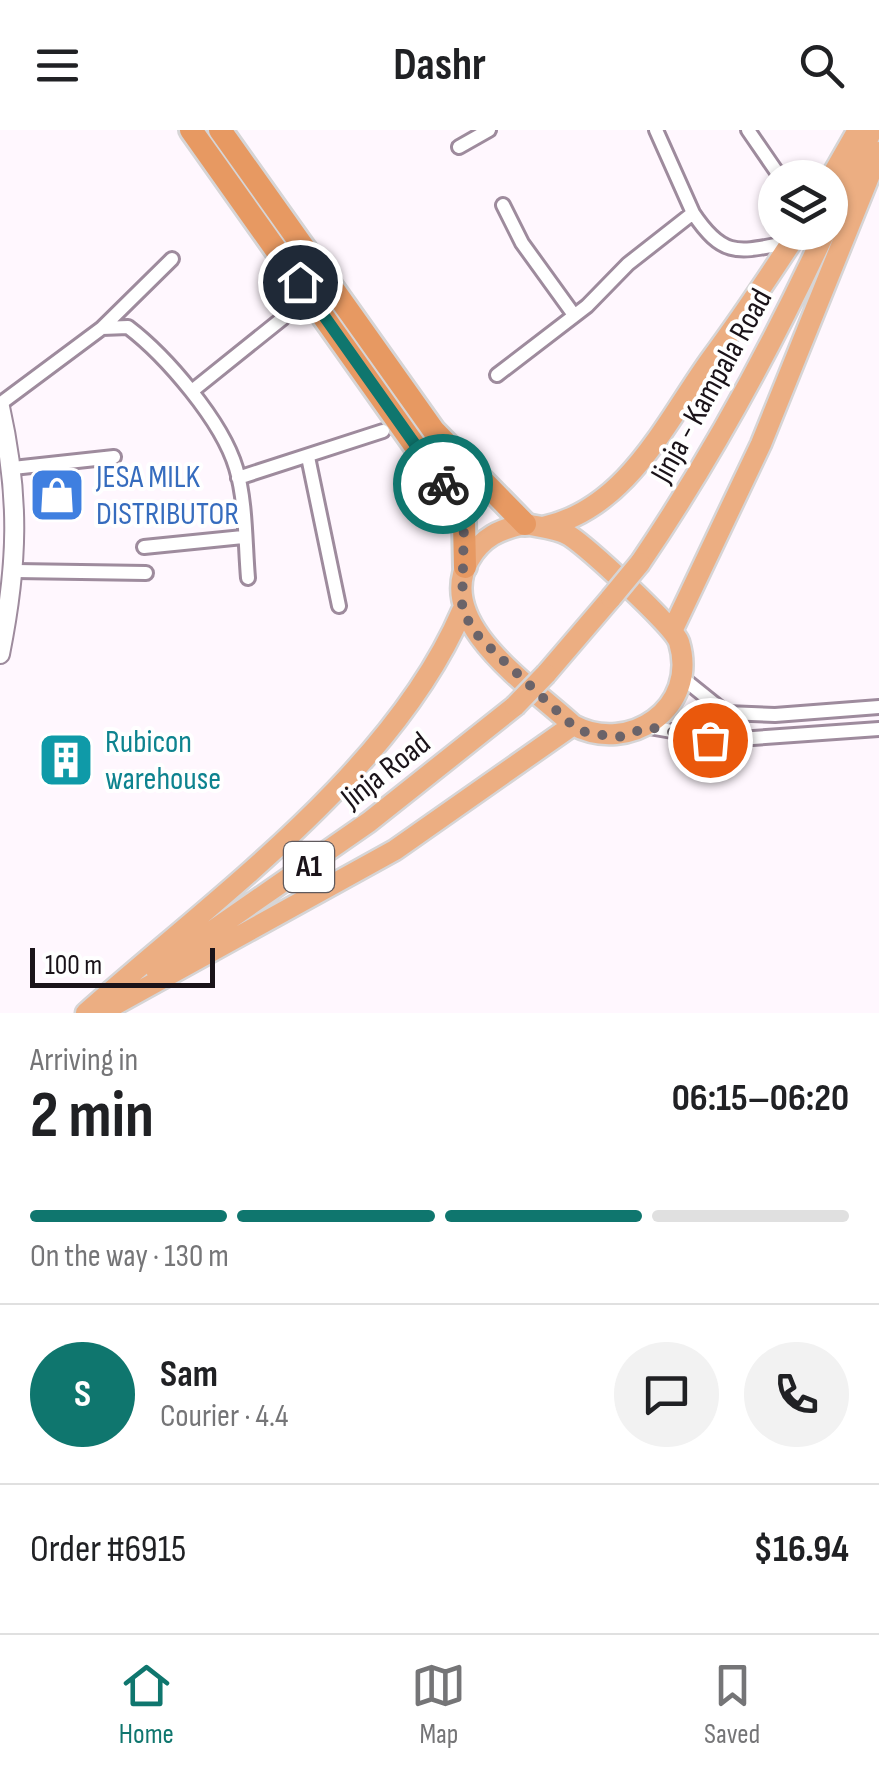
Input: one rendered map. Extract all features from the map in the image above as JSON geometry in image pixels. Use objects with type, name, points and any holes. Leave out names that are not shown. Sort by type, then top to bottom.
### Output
[{"type":"highway","points":[[89,1013],[327,796],[384,732],[450,637],[462,611],[464,522],[457,505],[191,130]]},
{"type":"highway","points":[[220,130],[434,431],[533,526],[568,534],[674,630],[682,657],[680,676],[667,710],[649,727],[619,737],[587,733],[572,725],[479,637],[462,611]]},
{"type":"highway","points":[[841,160],[858,130]]},
{"type":"highway","points":[[848,183],[872,130]]},
{"type":"highway","points":[[674,630],[761,444],[879,152]]},
{"type":"highway","points":[[465,567],[488,536],[583,514],[607,496],[640,461],[786,250]]},
{"type":"highway","name":"Jinja - Kampala Road","points":[[514,706],[640,563],[731,421],[784,324],[817,250]]},
{"type":"highway","name":"Jinja Road","points":[[89,1013],[313,864],[411,792],[514,706]]},
{"type":"highway","points":[[100,1013],[394,850],[572,725]]},
{"type":"main road","points":[[0,406],[4,446],[13,468],[8,512],[11,566],[0,654]]},
{"type":"street","points":[[459,147],[490,130]]},
{"type":"street","points":[[656,130],[693,213],[721,247],[731,251],[758,245]]},
{"type":"street","points":[[748,130],[769,160]]},
{"type":"street","points":[[503,205],[522,243],[574,316]]},
{"type":"street","points":[[497,374],[574,316],[628,264],[693,213]]},
{"type":"street","points":[[0,406],[102,328],[172,259]]},
{"type":"street","points":[[192,391],[283,318]]},
{"type":"street","points":[[102,328],[128,326],[152,345],[192,391],[232,459],[238,478],[248,578]]},
{"type":"street","points":[[238,478],[382,431]]},
{"type":"street","points":[[13,468],[114,457]]},
{"type":"street","points":[[308,458],[340,606]]},
{"type":"street","points":[[144,548],[243,537]]},
{"type":"street","points":[[11,566],[146,573]]},
{"type":"street","points":[[680,676],[726,713],[774,715],[879,707]]},
{"type":"street","points":[[649,727],[724,740],[879,729]]},
{"type":"way so far","points":[[443,484],[464,522],[467,543],[459,597],[462,611],[479,637],[505,662],[572,725],[587,733],[619,737],[649,727],[710,740]]},
{"type":"place","name":"JESA MILK DISTRIBUTOR","points":[[57,495]]},
{"type":"place","name":"Rubicon warehouse","points":[[66,760]]},
{"type":"route","points":[[300,282],[443,484]]}]
